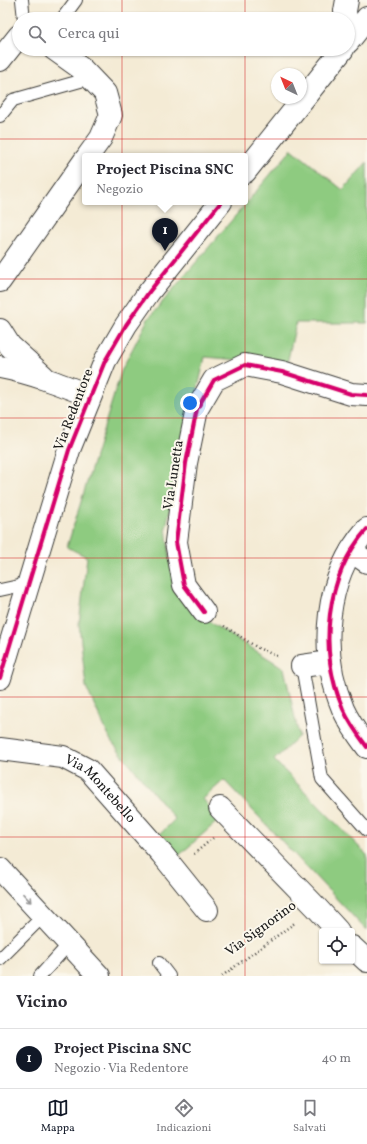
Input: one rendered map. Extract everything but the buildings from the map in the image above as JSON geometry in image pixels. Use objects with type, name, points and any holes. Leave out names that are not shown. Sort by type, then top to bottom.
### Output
[{"type":"street","points":[[345,12],[347,0]]},
{"type":"street","points":[[355,29],[367,18]]},
{"type":"street","points":[[0,60],[12,45]]},
{"type":"street","points":[[64,56],[82,69],[105,93],[111,115],[101,138],[90,153]]},
{"type":"street","points":[[248,168],[332,56]]},
{"type":"street","points":[[0,281],[82,164]]},
{"type":"street","name":"Via Redentore","points":[[0,678],[67,456],[105,361],[126,325],[149,292],[219,205]]},
{"type":"street","points":[[0,330],[10,346],[46,378]]},
{"type":"street","name":"Via Lunetta","points":[[204,612],[184,584],[176,542],[186,463],[197,410],[214,380],[245,365],[282,372],[351,394],[367,395]]},
{"type":"street","points":[[0,367],[46,378],[90,396]]},
{"type":"street","points":[[367,528],[357,540],[359,556],[342,566],[334,588],[330,611],[329,635],[330,662],[335,684],[344,709],[367,747]]},
{"type":"street","points":[[302,666],[330,662]]},
{"type":"street","name":"Via Montebello","points":[[0,749],[63,757],[88,770],[176,871],[207,910]]},
{"type":"street","points":[[226,814],[335,928]]},
{"type":"street","points":[[0,869],[99,976]]},
{"type":"street","points":[[355,950],[367,961]]},
{"type":"lane","points":[[22,0],[23,12]]},
{"type":"lane","points":[[67,12],[76,0]]},
{"type":"lane","points":[[0,116],[13,100],[91,78]]},
{"type":"lane","points":[[0,590],[28,584]]},
{"type":"lane","points":[[302,666],[322,779],[367,830]]},
{"type":"lane","points":[[0,959],[43,916]]},
{"type":"lane","points":[[40,976],[70,944]]},
{"type":"lane","points":[[159,963],[168,976]]},
{"type":"path","points":[[204,612],[258,648],[302,666]]},
{"type":"path","points":[[176,871],[226,814]]},
{"type":"green space","points":[[292,149],[343,190],[367,162],[367,323],[296,323],[287,364],[205,357],[166,527],[170,561],[190,604],[214,625],[284,668],[299,736],[274,760],[367,855],[367,931],[224,780],[203,799],[220,819],[176,858],[157,837],[175,819],[111,741],[86,687],[79,624],[87,557],[67,547],[122,369],[148,319],[245,205],[248,205],[248,201]]},
{"type":"cycle path","points":[[0,678],[69,450],[105,361],[126,325],[149,292],[219,205]]},
{"type":"cycle path","points":[[204,612],[184,585],[176,542],[186,463],[197,409],[214,380],[245,365],[282,372],[351,394],[367,395]]},
{"type":"cycle path","points":[[367,529],[353,548],[342,569],[334,591],[330,615],[329,639],[330,663],[335,686],[343,709],[367,747]]},
{"type":"place","name":"Project Piscina SNC","points":[[165,251]]}]
